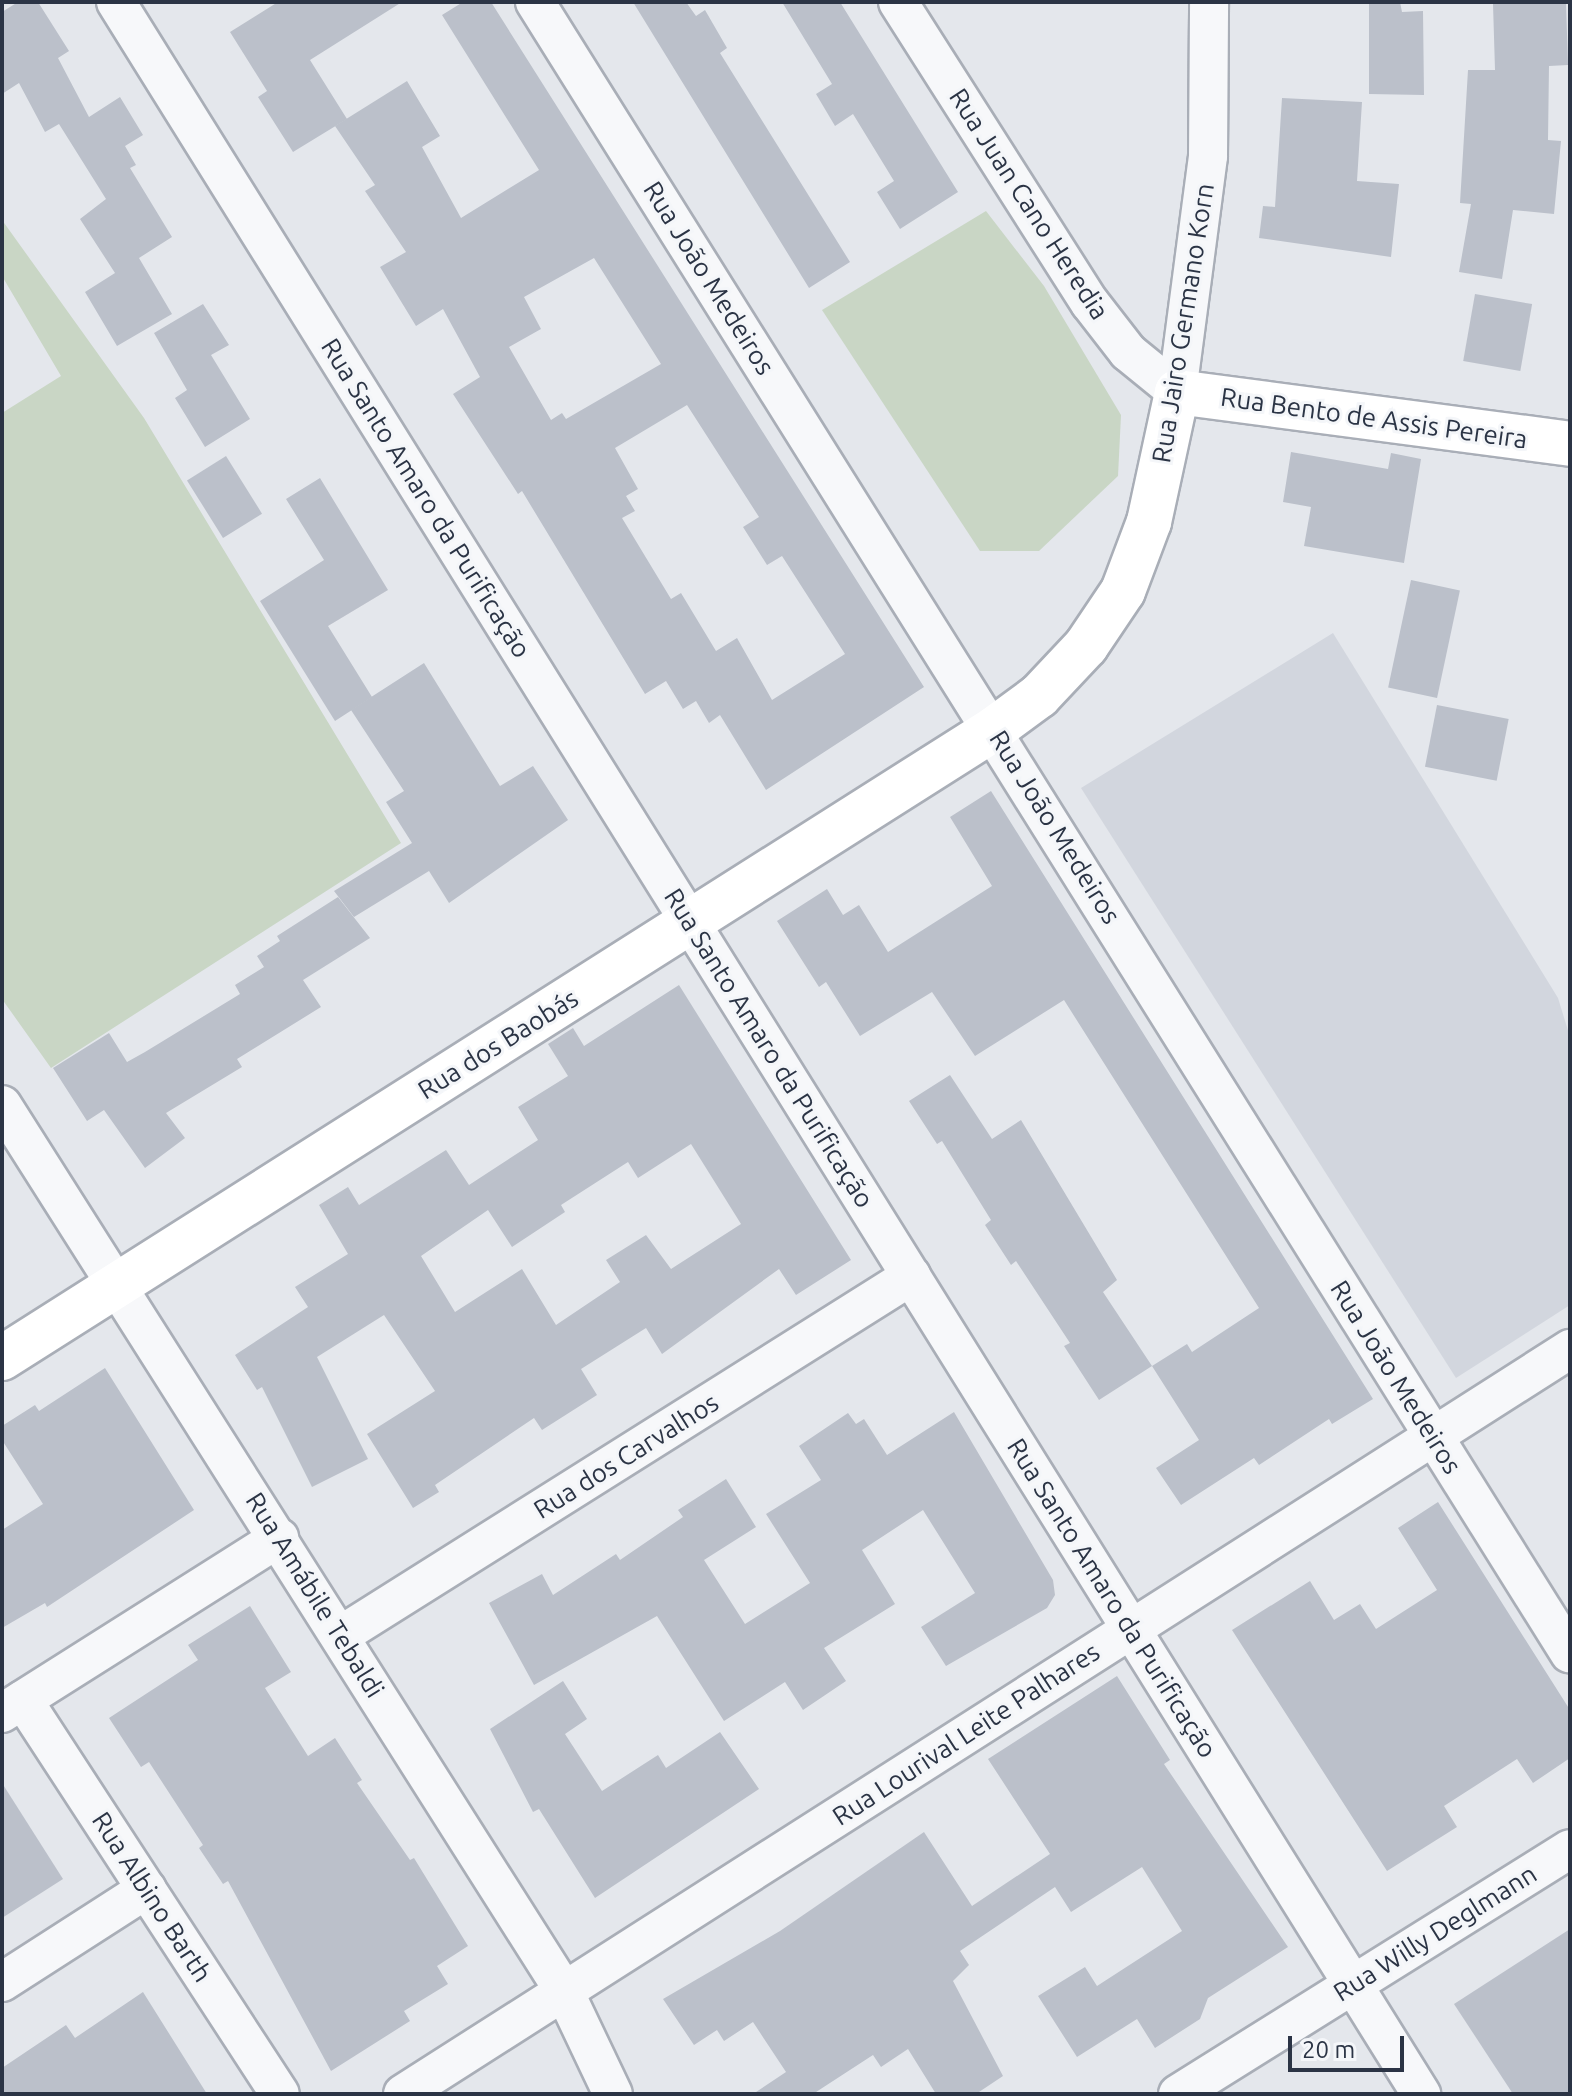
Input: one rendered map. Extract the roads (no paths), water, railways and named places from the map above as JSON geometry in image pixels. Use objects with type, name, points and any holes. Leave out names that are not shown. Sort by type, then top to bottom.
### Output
[{"type":"street","name":"Rua Santo Amaro da Purificação","points":[[116,2],[1421,2094]]},
{"type":"street","name":"Rua João Medeiros","points":[[535,2],[994,729],[1570,1654]]},
{"type":"street","name":"Rua Juan Cano Heredia","points":[[898,2],[1090,303],[1128,352],[1177,392]]},
{"type":"street","name":"Rua Jairo Germano Korn","points":[[994,729],[1039,696],[1076,656],[1123,591],[1149,522],[1177,392],[1208,156],[1209,2]]},
{"type":"street","name":"Rua Bento de Assis Pereira","points":[[1177,392],[1570,444]]},
{"type":"street","name":"Rua dos Baobás","points":[[2,1358],[994,729]]},
{"type":"street","name":"Rua Amábile Tebaldi","points":[[2,1105],[564,1991],[613,2094]]},
{"type":"street","name":"Rua dos Carvalhos","points":[[341,1635],[911,1276]]},
{"type":"street","name":"Rua Lourival Leite Palhares","points":[[403,2094],[1570,1349]]},
{"type":"street","points":[[13,1706],[279,1538]]},
{"type":"street","name":"Rua Albino Barth","points":[[13,1706],[147,1889],[280,2094]]},
{"type":"street","name":"Rua Willy Deglmann","points":[[1178,2094],[1570,1849]]},
{"type":"street","points":[[2,1982],[147,1889]]}]
